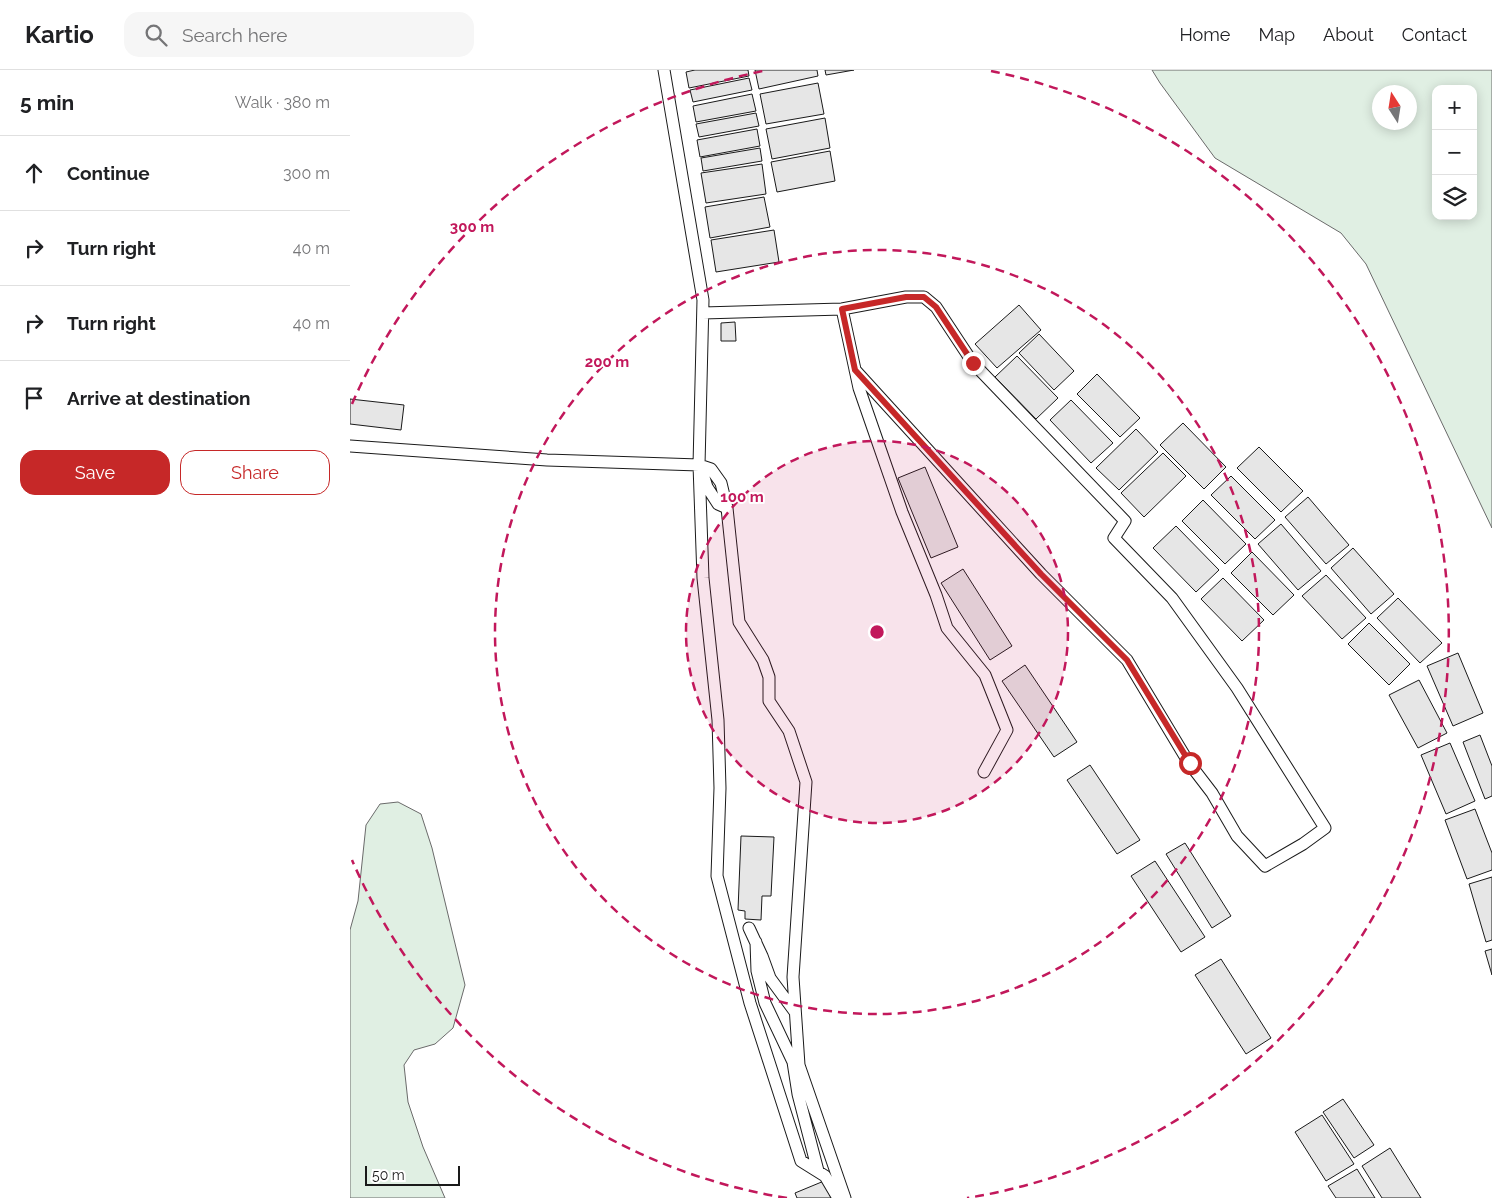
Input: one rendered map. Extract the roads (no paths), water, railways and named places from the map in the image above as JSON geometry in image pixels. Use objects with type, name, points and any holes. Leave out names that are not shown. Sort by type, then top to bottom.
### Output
[{"type":"street","points":[[664,70],[703,300],[699,465],[703,578],[718,720],[720,788],[718,876],[750,1003],[801,1161],[824,1176],[838,1198]]},
{"type":"street","points":[[703,313],[842,309],[906,297],[924,297],[936,307],[973,363],[1125,521],[1114,538],[1172,598],[1237,688],[1325,828],[1303,844],[1265,866],[1237,836],[1212,793],[1190,763],[1127,660],[1041,574],[855,370]]},
{"type":"street","points":[[842,309],[859,388],[902,512],[936,595],[947,628],[985,675],[1007,730],[984,772]]},
{"type":"street","points":[[350,446],[547,460],[699,465],[711,469],[721,483],[727,508],[739,622],[763,660],[769,677],[769,701],[789,730],[806,782],[793,977],[799,1065],[845,1198]]},
{"type":"street","points":[[749,928],[770,978],[796,1013]]},
{"type":"street","points":[[756,942],[757,971],[765,1003],[792,1062],[798,1094],[818,1171]]}]
